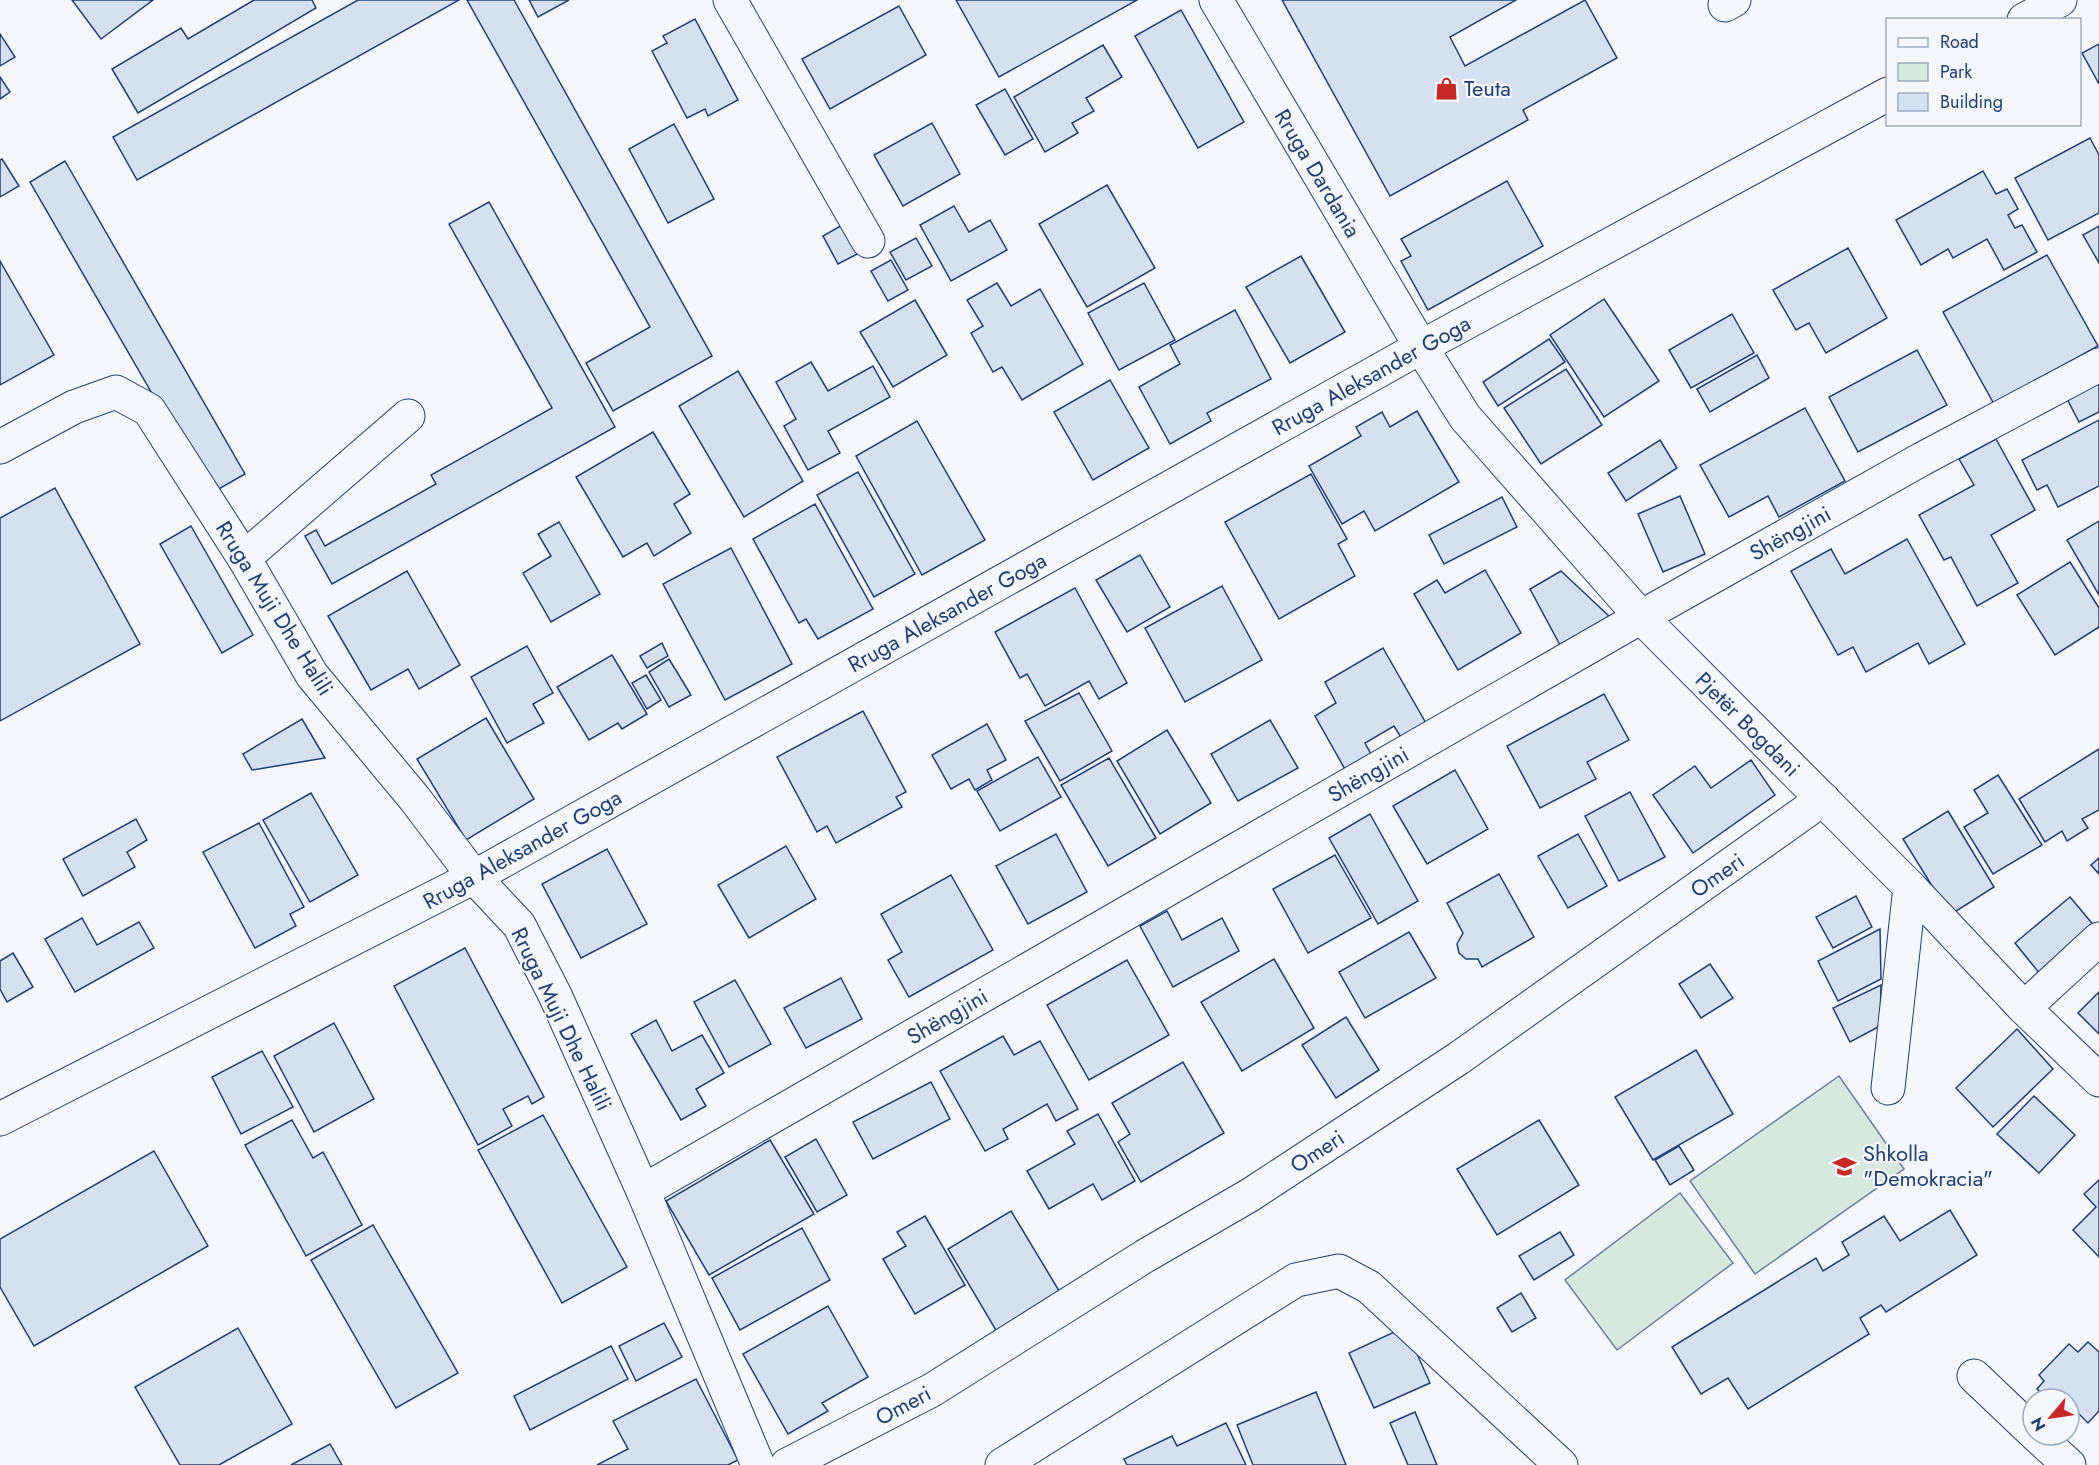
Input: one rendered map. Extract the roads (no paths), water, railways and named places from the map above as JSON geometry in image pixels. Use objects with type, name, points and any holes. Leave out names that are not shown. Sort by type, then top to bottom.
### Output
[{"type":"street","points":[[730,0],[868,242]]},
{"type":"street","name":"Rruga Dardania","points":[[1216,0],[1421,347]]},
{"type":"street","points":[[2028,18],[2060,0]]},
{"type":"street","name":"Rruga Aleksander Goga","points":[[0,1119],[474,877],[1421,347],[1886,95]]},
{"type":"street","name":"Pjetër Bogdani","points":[[1421,347],[1465,417],[1641,617],[1910,887],[2024,1008],[2099,1080]]},
{"type":"street","name":"Shëngjini","points":[[643,1191],[1641,617],[1922,459],[2099,365]]},
{"type":"street","name":"Rruga Muji Dhe Halili","points":[[0,447],[74,407],[116,392],[149,410],[244,558],[312,675],[474,877],[519,925],[555,995],[643,1191],[758,1465]]},
{"type":"street","points":[[244,558],[408,416]]},
{"type":"street","name":"Omeri","points":[[788,1465],[932,1390],[1145,1256],[1250,1195],[1459,1059],[1823,800]]},
{"type":"street","points":[[1888,1088],[1910,887]]},
{"type":"street","points":[[2024,1008],[2099,939]]},
{"type":"street","points":[[1002,1465],[1296,1280],[1339,1271],[1369,1287],[1561,1465]]},
{"type":"street","points":[[1974,1376],[2021,1421]]},
{"type":"street","points":[[2049,1447],[2069,1465]]},
{"type":"place","name":"Teuta","points":[[1446,88]]},
{"type":"place","name":"Shkolla \"Demokracia\"","points":[[1845,1166]]}]
